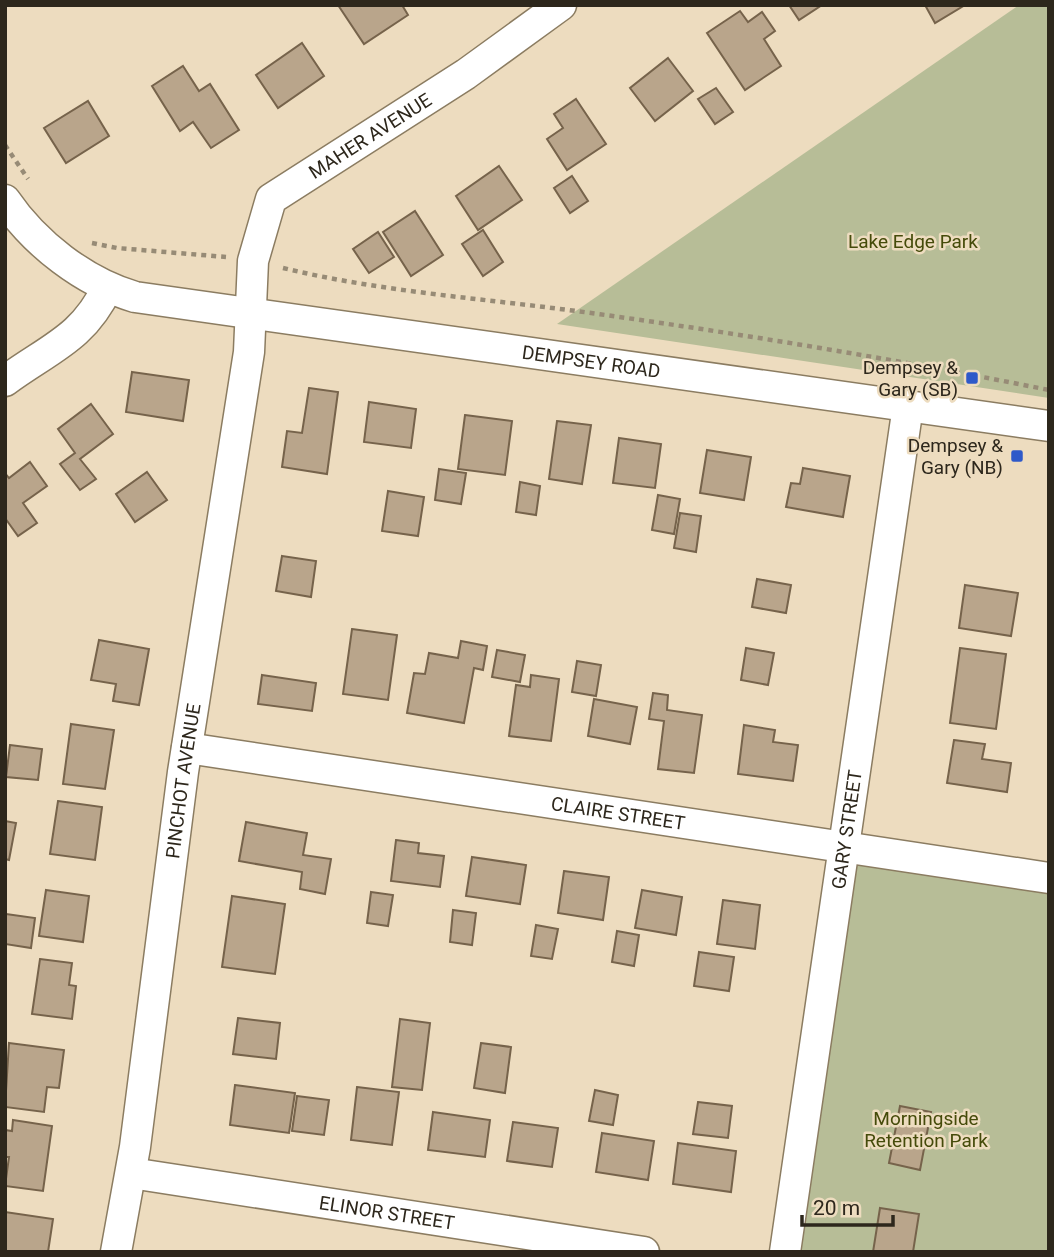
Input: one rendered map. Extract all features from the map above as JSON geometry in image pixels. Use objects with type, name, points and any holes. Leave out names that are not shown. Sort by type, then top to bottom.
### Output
[{"type":"street","name":"MAHER AVENUE","points":[[253,312],[253,261],[271,199],[466,74],[561,5]]},
{"type":"street","points":[[5,200],[36,238],[121,293],[95,313],[83,328],[5,381]]},
{"type":"street","name":"DEMPSEY ROAD","points":[[121,293],[1049,426]]},
{"type":"street","name":"PINCHOT AVENUE","points":[[117,1252],[131,1173],[187,748],[253,312]]},
{"type":"street","name":"GARY STREET","points":[[785,1252],[908,406]]},
{"type":"street","name":"CLAIRE STREET","points":[[187,748],[1049,878]]},
{"type":"street","name":"ELINOR STREET","points":[[131,1173],[644,1252]]},
{"type":"path","points":[[87,241],[117,248],[191,253]]},
{"type":"path","points":[[298,271],[446,298],[596,314],[926,365],[1049,390]]},
{"type":"green space","name":"Lake Edge Park","points":[[1019,5],[1049,5],[1049,398],[557,324]]},
{"type":"green space","name":"Morningside Retention Park","points":[[844,847],[1049,878],[1049,1252],[785,1252]]},
{"type":"building","points":[[338,5],[402,5],[408,15],[364,44]]},
{"type":"building","points":[[789,5],[822,5],[799,20]]},
{"type":"building","points":[[925,5],[965,5],[935,23]]},
{"type":"building","points":[[740,11],[748,22],[762,12],[775,31],[764,39],[781,66],[745,90],[707,33]]},
{"type":"building","points":[[302,43],[324,76],[278,108],[256,75]]},
{"type":"building","points":[[668,58],[693,91],[655,121],[630,88]]},
{"type":"building","points":[[183,66],[199,91],[210,84],[239,130],[211,148],[193,122],[180,131],[152,86]]},
{"type":"building","points":[[716,88],[733,112],[715,124],[698,99]]},
{"type":"building","points":[[576,99],[606,144],[567,170],[547,139],[563,128],[554,114]]},
{"type":"building","points":[[88,101],[109,136],[66,163],[44,128]]},
{"type":"building","points":[[499,166],[522,200],[478,230],[456,196]]},
{"type":"building","points":[[572,176],[588,201],[570,213],[554,188]]},
{"type":"building","points":[[415,211],[443,255],[411,276],[383,232]]},
{"type":"building","points":[[483,230],[503,262],[483,276],[462,244]]},
{"type":"building","points":[[378,232],[394,257],[369,273],[353,249]]},
{"type":"building","points":[[132,372],[189,380],[183,421],[126,412]]},
{"type":"building","points":[[309,388],[338,392],[327,474],[282,467],[287,431],[302,433]]},
{"type":"building","points":[[369,402],[416,409],[411,448],[364,442]]},
{"type":"building","points":[[91,404],[113,434],[80,459],[96,479],[80,490],[60,464],[75,453],[58,429]]},
{"type":"building","points":[[465,415],[512,421],[505,475],[458,469]]},
{"type":"building","points":[[557,421],[591,425],[582,484],[549,479]]},
{"type":"building","points":[[619,438],[661,444],[655,488],[613,483]]},
{"type":"building","points":[[707,450],[751,457],[744,500],[700,493]]},
{"type":"building","points":[[30,462],[47,486],[23,503],[37,523],[18,536],[5,518],[5,473],[9,478]]},
{"type":"building","points":[[803,468],[850,476],[843,517],[786,507],[791,483],[800,484]]},
{"type":"building","points":[[439,469],[466,473],[461,504],[435,500]]},
{"type":"building","points":[[147,472],[167,500],[135,522],[116,494]]},
{"type":"building","points":[[520,482],[540,486],[536,515],[516,512]]},
{"type":"building","points":[[388,491],[424,497],[418,536],[382,531]]},
{"type":"building","points":[[658,495],[680,499],[674,534],[652,530]]},
{"type":"building","points":[[680,513],[701,516],[696,552],[674,548]]},
{"type":"building","points":[[282,556],[316,561],[311,597],[276,591]]},
{"type":"building","points":[[757,579],[791,585],[786,613],[752,607]]},
{"type":"building","points":[[965,585],[1018,593],[1011,636],[959,628]]},
{"type":"building","points":[[352,629],[397,635],[388,700],[343,694]]},
{"type":"building","points":[[99,640],[149,649],[139,705],[113,701],[116,684],[91,680]]},
{"type":"building","points":[[461,641],[487,646],[483,670],[474,668],[464,723],[407,713],[414,673],[425,674],[429,653],[458,658]]},
{"type":"building","points":[[746,648],[774,653],[768,685],[741,680]]},
{"type":"building","points":[[960,648],[1006,654],[996,729],[950,723]]},
{"type":"building","points":[[497,650],[525,655],[520,682],[492,677]]},
{"type":"building","points":[[577,661],[601,665],[596,696],[572,692]]},
{"type":"building","points":[[262,675],[316,683],[312,711],[258,704]]},
{"type":"building","points":[[531,675],[559,679],[551,741],[509,736],[516,685],[530,687]]},
{"type":"building","points":[[653,693],[668,695],[667,710],[702,715],[694,773],[658,769],[664,721],[649,719]]},
{"type":"building","points":[[594,699],[637,707],[630,744],[588,736]]},
{"type":"building","points":[[71,724],[114,730],[105,789],[63,784]]},
{"type":"building","points":[[744,725],[775,730],[773,742],[798,745],[793,781],[738,774]]},
{"type":"building","points":[[954,740],[985,744],[982,759],[1011,763],[1007,792],[947,783]]},
{"type":"building","points":[[10,745],[42,749],[38,780],[6,777]]},
{"type":"building","points":[[58,801],[102,807],[95,860],[50,854]]},
{"type":"building","points":[[5,821],[16,823],[9,860],[5,859]]},
{"type":"building","points":[[246,822],[307,833],[303,855],[331,859],[325,894],[300,889],[302,872],[239,861]]},
{"type":"building","points":[[396,840],[419,843],[418,853],[444,856],[440,887],[391,881]]},
{"type":"building","points":[[472,857],[526,865],[520,904],[466,896]]},
{"type":"building","points":[[564,871],[609,877],[603,920],[558,913]]},
{"type":"building","points":[[46,890],[89,896],[83,942],[39,936]]},
{"type":"building","points":[[642,890],[682,897],[676,935],[635,928]]},
{"type":"building","points":[[371,892],[393,895],[388,926],[367,923]]},
{"type":"building","points":[[232,896],[285,904],[275,974],[222,967]]},
{"type":"building","points":[[723,900],[760,905],[755,949],[717,944]]},
{"type":"building","points":[[453,910],[476,913],[472,945],[450,942]]},
{"type":"building","points":[[6,914],[35,918],[31,948],[5,944]]},
{"type":"building","points":[[536,925],[558,929],[552,959],[531,956]]},
{"type":"building","points":[[617,931],[639,935],[634,966],[612,962]]},
{"type":"building","points":[[699,952],[734,957],[729,991],[694,986]]},
{"type":"building","points":[[40,959],[72,963],[69,985],[76,986],[72,1019],[32,1014]]},
{"type":"building","points":[[238,1018],[280,1023],[276,1059],[233,1054]]},
{"type":"building","points":[[400,1019],[430,1023],[422,1090],[392,1087]]},
{"type":"building","points":[[9,1043],[64,1050],[59,1088],[47,1087],[44,1112],[5,1107]]},
{"type":"building","points":[[481,1043],[511,1047],[505,1093],[474,1088]]},
{"type":"building","points":[[235,1085],[295,1093],[289,1133],[230,1125]]},
{"type":"building","points":[[357,1087],[399,1092],[392,1145],[351,1140]]},
{"type":"building","points":[[595,1090],[618,1095],[613,1125],[589,1121]]},
{"type":"building","points":[[297,1096],[329,1100],[324,1135],[292,1131]]},
{"type":"building","points":[[698,1102],[732,1106],[728,1138],[693,1134]]},
{"type":"building","points":[[900,1106],[931,1112],[920,1170],[889,1163]]},
{"type":"building","points":[[433,1112],[490,1120],[485,1157],[428,1150]]},
{"type":"building","points":[[13,1120],[52,1126],[43,1191],[5,1186],[9,1157],[5,1157],[5,1130],[12,1131]]},
{"type":"building","points":[[513,1122],[558,1128],[552,1167],[507,1161]]},
{"type":"building","points":[[602,1133],[654,1141],[648,1180],[596,1172]]},
{"type":"building","points":[[678,1143],[736,1151],[731,1192],[673,1184]]},
{"type":"building","points":[[880,1208],[919,1214],[913,1252],[873,1252]]},
{"type":"building","points":[[5,1212],[53,1219],[48,1252],[5,1252]]},
{"type":"place","name":"Dempsey & Gary (SB)","points":[[972,378]]},
{"type":"place","name":"Dempsey & Gary (NB)","points":[[1017,456]]}]
